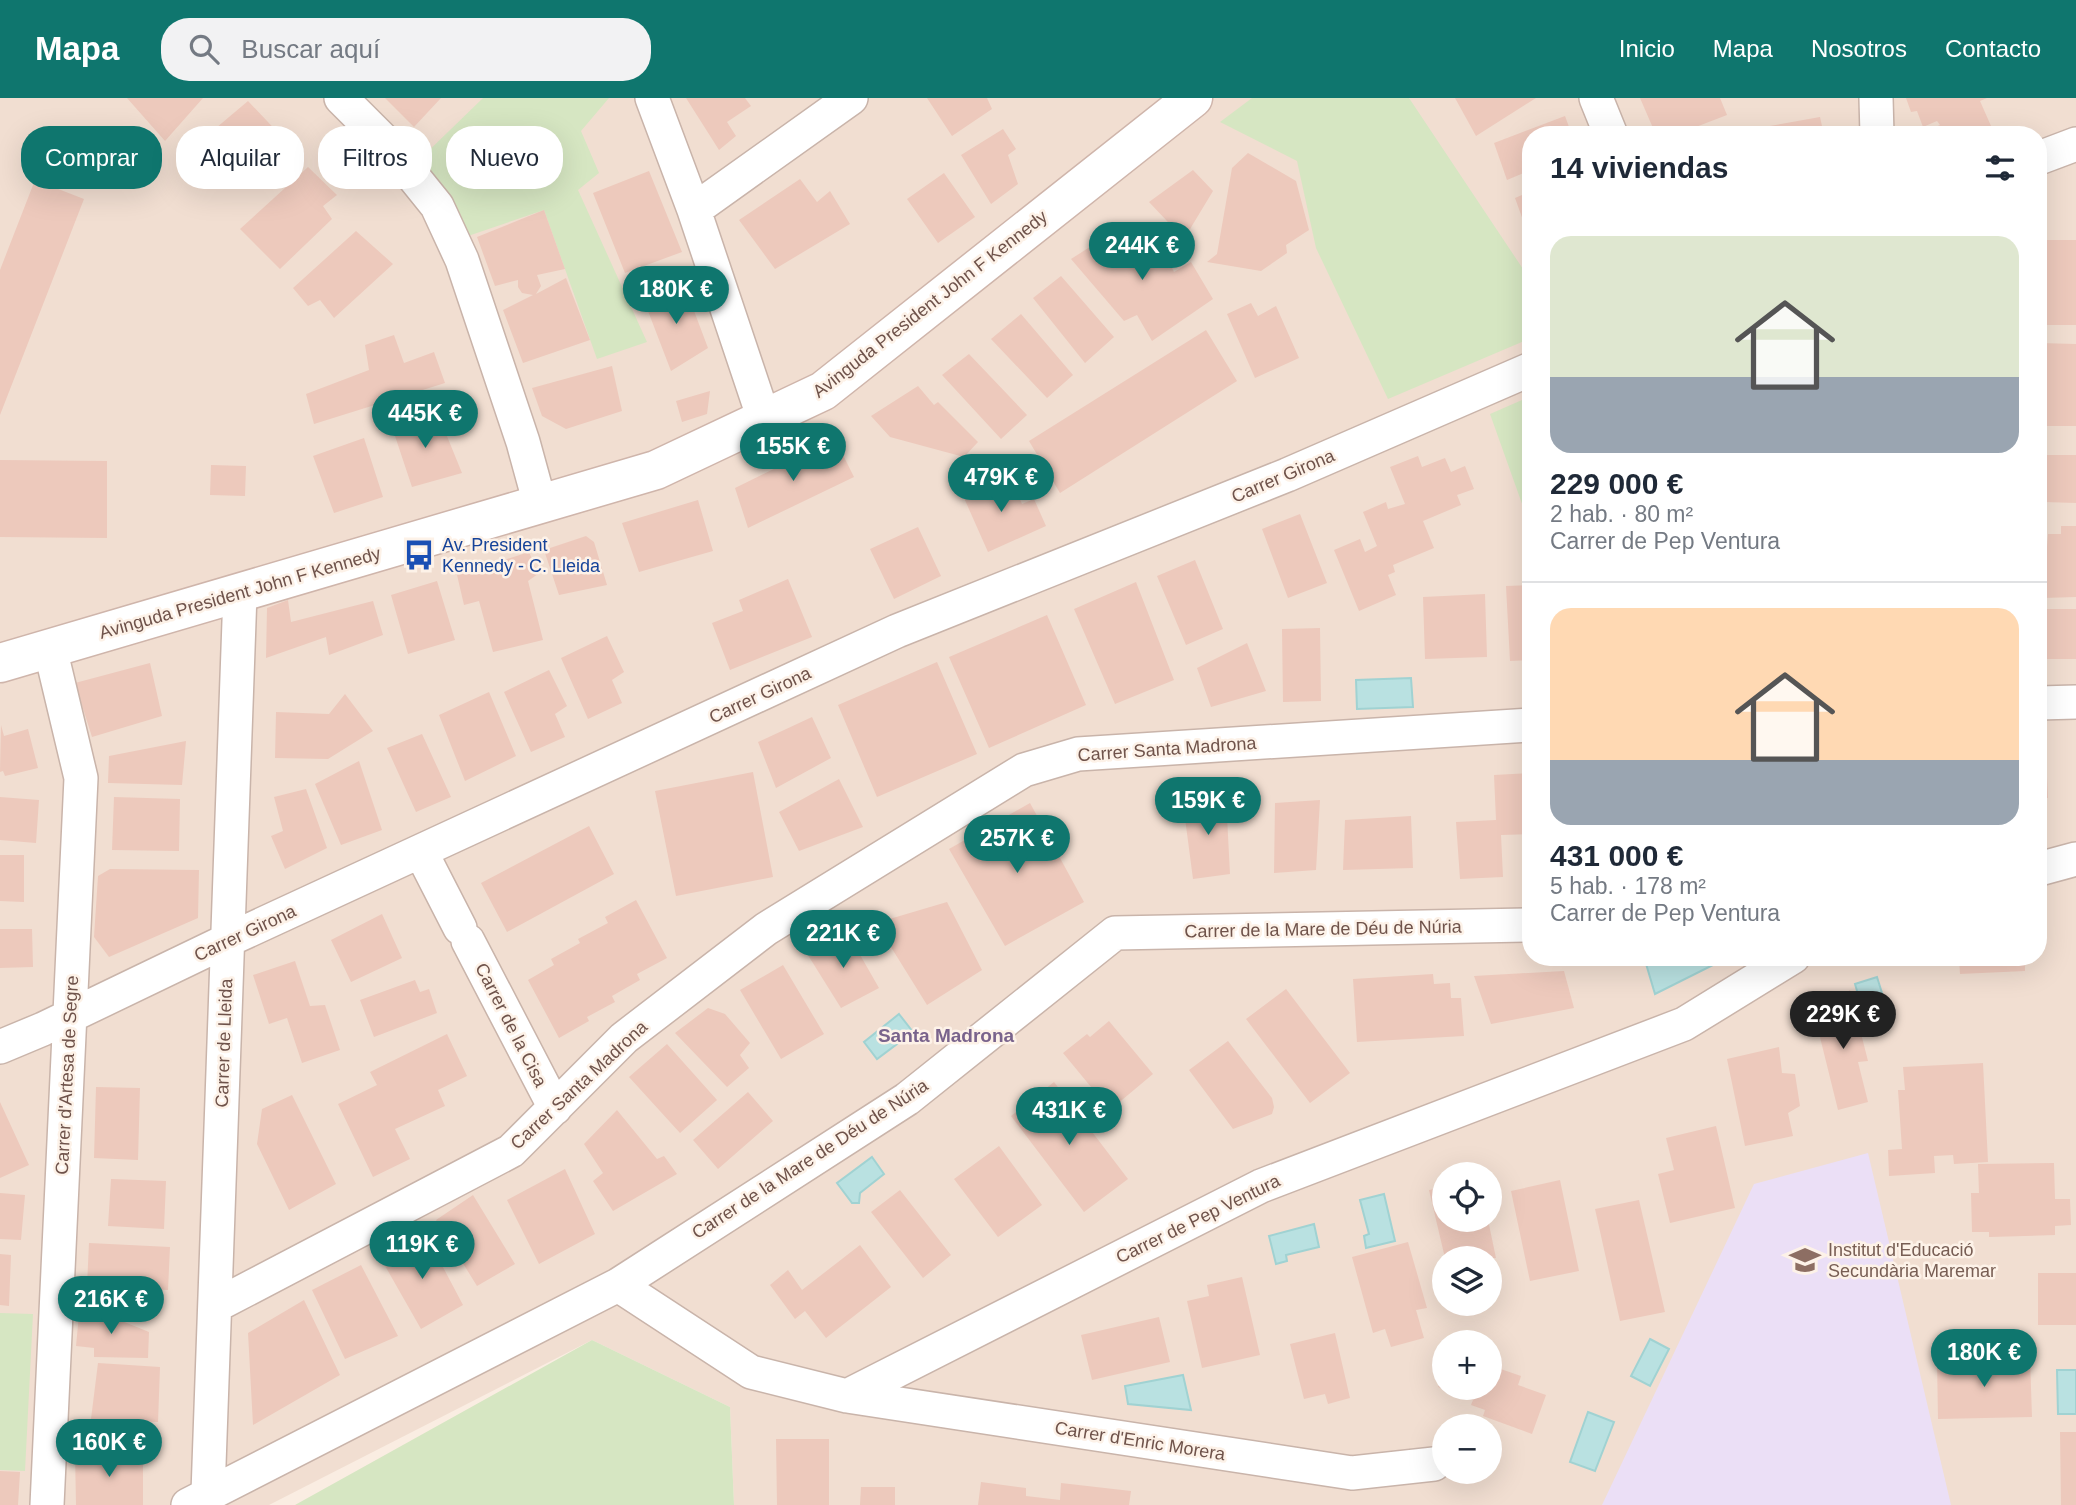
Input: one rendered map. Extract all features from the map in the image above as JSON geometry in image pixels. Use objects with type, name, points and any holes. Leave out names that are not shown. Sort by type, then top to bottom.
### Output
[{"type":"street","points":[[341,98],[387,144],[437,206],[462,260],[523,442],[540,504]]},
{"type":"street","points":[[652,98],[694,210],[764,419]]},
{"type":"street","points":[[694,210],[851,98]]},
{"type":"street","name":"Avinguda President John F Kennedy","points":[[0,663],[656,470],[764,419],[823,391],[1193,98]]},
{"type":"street","points":[[1596,98],[1607,126]]},
{"type":"street","points":[[1876,98],[1877,126]]},
{"type":"street","points":[[2047,155],[2076,144]]},
{"type":"street","name":"Carrer Girona","points":[[0,1047],[70,1017],[228,940],[897,631],[1287,475],[1522,373]]},
{"type":"street","name":"Carrer de Lleida","points":[[198,1499],[215,1306],[240,593]]},
{"type":"street","name":"Carrer d'Artesa de Segre","points":[[47,1505],[81,778],[50,648]]},
{"type":"street","points":[[2047,703],[2076,702]]},
{"type":"street","name":"Carrer Santa Madrona","points":[[215,1306],[511,1151],[624,1038],[766,929],[1024,770],[1078,754],[1522,725]]},
{"type":"street","name":"Carrer de la Cisa","points":[[421,852],[555,1108]]},
{"type":"street","points":[[2047,867],[2076,859]]},
{"type":"street","name":"Carrer de la Mare de Déu de Núria","points":[[198,1499],[618,1285],[906,1098],[1115,933],[1522,925]]},
{"type":"street","name":"Carrer de Pep Ventura","points":[[847,1396],[1261,1186],[1684,1024],[1778,966]]},
{"type":"street","points":[[618,1285],[751,1372],[847,1396]]},
{"type":"street","name":"Carrer d'Enric Morera","points":[[847,1396],[1352,1473],[1432,1464]]},
{"type":"shaded area","points":[[0,98],[2076,98],[2076,1505],[734,1505],[730,1407],[592,1340],[269,1505],[0,1505]]},
{"type":"shaded area","name":"Institut d'Educació Secundària Maremar","points":[[1868,1153],[1951,1505],[1602,1505],[1754,1184]]},
{"type":"green space","points":[[483,98],[609,98],[581,131],[599,173],[578,190],[647,342],[597,359],[544,210],[468,236],[432,185],[432,147],[446,134],[446,189],[563,189],[563,126],[454,126]]},
{"type":"green space","points":[[1252,98],[1409,98],[1522,268],[1522,342],[1388,399],[1316,248],[1297,161],[1220,122]]},
{"type":"green space","points":[[1522,400],[1522,504],[1490,414]]},
{"type":"green space","points":[[0,1313],[33,1314],[25,1471],[0,1470]]},
{"type":"green space","points":[[592,1340],[730,1407],[734,1505],[295,1505]]},
{"type":"water","points":[[1411,678],[1413,707],[1357,709],[1356,680]]},
{"type":"water","points":[[1647,966],[1711,966],[1655,994]]},
{"type":"water","points":[[1877,977],[1891,1022],[1868,1029],[1855,984]]},
{"type":"water","points":[[899,1014],[913,1032],[877,1059],[864,1042]]},
{"type":"water","points":[[872,1157],[884,1174],[860,1193],[859,1203],[852,1203],[837,1183]]},
{"type":"water","points":[[1384,1194],[1395,1241],[1366,1248],[1364,1236],[1369,1234],[1360,1200]]},
{"type":"water","points":[[1314,1224],[1319,1247],[1286,1255],[1287,1261],[1276,1264],[1269,1236]]},
{"type":"water","points":[[1650,1339],[1669,1349],[1650,1386],[1631,1376]]},
{"type":"water","points":[[2057,1370],[2076,1370],[2076,1414],[2058,1414]]},
{"type":"water","points":[[1183,1375],[1191,1410],[1128,1404],[1125,1386]]},
{"type":"water","points":[[1588,1412],[1614,1422],[1595,1471],[1570,1462]]},
{"type":"building","points":[[127,98],[203,98],[165,141],[162,138],[162,126],[152,126]]},
{"type":"building","points":[[385,98],[441,98],[415,126]]},
{"type":"building","points":[[686,98],[745,98],[751,106],[727,122],[736,136],[719,150]]},
{"type":"building","points":[[927,98],[987,98],[992,109],[952,136]]},
{"type":"building","points":[[1455,98],[1536,98],[1476,136]]},
{"type":"building","points":[[1640,98],[1720,98],[1727,115],[1698,126],[1652,126]]},
{"type":"building","points":[[1906,98],[1987,98],[1980,101],[1991,126],[1938,126],[1940,125],[1937,121],[1923,126],[1917,111],[1911,112]]},
{"type":"building","points":[[248,101],[272,126],[218,126]]},
{"type":"building","points":[[1565,116],[1569,126],[1539,126]]},
{"type":"building","points":[[1820,117],[1822,126],[1770,126]]},
{"type":"building","points":[[1003,129],[1016,149],[1008,155],[1018,184],[991,204],[961,155]]},
{"type":"building","points":[[1522,132],[1522,174],[1507,180],[1494,143]]},
{"type":"building","points":[[1248,153],[1296,181],[1309,230],[1286,245],[1287,253],[1261,271],[1207,262],[1217,254],[1232,168]]},
{"type":"building","points":[[308,167],[318,177],[318,189],[331,189],[337,195],[323,206],[332,219],[280,269],[240,229],[284,189],[304,189],[304,171]]},
{"type":"building","points":[[1193,170],[1213,191],[1184,239],[1149,202]]},
{"type":"building","points":[[649,171],[682,252],[625,273],[593,193]]},
{"type":"building","points":[[944,173],[975,217],[938,243],[907,199]]},
{"type":"building","points":[[800,179],[817,202],[830,191],[850,224],[775,269],[739,220]]},
{"type":"building","points":[[32,189],[58,189],[84,199],[0,415],[0,270]]},
{"type":"building","points":[[1522,195],[1522,217],[1515,198]]},
{"type":"building","points":[[544,210],[565,269],[537,275],[541,286],[536,294],[566,278],[590,340],[523,363],[503,310],[533,295],[522,293],[518,280],[495,286],[477,237]]},
{"type":"building","points":[[1126,224],[1142,252],[1160,244],[1174,272],[1191,262],[1213,299],[1152,341],[1137,315],[1124,321],[1071,259]]},
{"type":"building","points":[[356,231],[393,264],[334,318],[320,300],[308,306],[293,288]]},
{"type":"building","points":[[2047,240],[2076,240],[2076,325],[2047,325]]},
{"type":"building","points":[[1061,276],[1114,337],[1085,363],[1033,298]]},
{"type":"building","points":[[685,287],[708,348],[671,371],[643,298]]},
{"type":"building","points":[[1251,303],[1258,316],[1276,306],[1299,358],[1255,378],[1227,314]]},
{"type":"building","points":[[1021,314],[1073,375],[1047,398],[991,339]]},
{"type":"building","points":[[1206,330],[1237,381],[1060,493],[1029,441]]},
{"type":"building","points":[[394,335],[404,363],[434,352],[445,383],[314,424],[306,394],[369,370],[365,345]]},
{"type":"building","points":[[2047,343],[2076,344],[2076,426],[2047,426]]},
{"type":"building","points":[[969,354],[1027,415],[1001,439],[942,375]]},
{"type":"building","points":[[612,366],[622,411],[566,429],[542,416],[532,388]]},
{"type":"building","points":[[918,386],[934,405],[938,402],[978,442],[964,457],[890,437],[871,416]]},
{"type":"building","points":[[710,391],[707,414],[682,422],[676,401]]},
{"type":"building","points":[[417,413],[421,427],[440,419],[462,473],[412,487],[390,421]]},
{"type":"building","points":[[364,438],[383,497],[334,513],[313,456]]},
{"type":"building","points":[[835,439],[854,477],[748,528],[735,488]]},
{"type":"building","points":[[2047,455],[2076,455],[2076,503],[2047,502]]},
{"type":"building","points":[[1418,456],[1422,467],[1445,458],[1451,472],[1465,466],[1474,489],[1457,495],[1461,505],[1423,521],[1434,548],[1393,565],[1395,572],[1388,575],[1396,595],[1359,611],[1334,550],[1360,539],[1365,552],[1377,546],[1363,512],[1386,502],[1388,509],[1405,504],[1390,467]]},
{"type":"building","points":[[0,460],[107,461],[107,538],[0,537]]},
{"type":"building","points":[[211,465],[246,466],[245,496],[210,495]]},
{"type":"building","points":[[982,480],[986,490],[1004,482],[1011,496],[1017,492],[1022,504],[1034,499],[1046,526],[988,552],[960,489]]},
{"type":"building","points":[[698,500],[713,551],[639,572],[622,523]]},
{"type":"building","points":[[1300,514],[1327,583],[1288,598],[1262,529]]},
{"type":"building","points":[[2061,526],[2076,526],[2076,597],[2047,598],[2048,534],[2061,534]]},
{"type":"building","points":[[918,527],[941,576],[894,599],[870,549]]},
{"type":"building","points":[[586,536],[594,542],[607,585],[559,595],[544,550]]},
{"type":"building","points":[[529,552],[538,574],[528,581],[543,640],[493,652],[479,601],[464,605],[457,575]]},
{"type":"building","points":[[1195,560],[1223,629],[1186,645],[1157,576]]},
{"type":"building","points":[[788,579],[812,637],[730,670],[712,623],[743,611],[739,600]]},
{"type":"building","points":[[437,581],[455,640],[408,654],[391,595]]},
{"type":"building","points":[[1136,582],[1174,680],[1115,704],[1074,609]]},
{"type":"building","points":[[1522,585],[1522,660],[1510,661],[1506,586]]},
{"type":"building","points":[[1485,594],[1487,657],[1425,659],[1423,597]]},
{"type":"building","points":[[288,600],[291,622],[373,601],[383,635],[329,655],[326,637],[266,658],[267,608]]},
{"type":"building","points":[[2047,609],[2076,609],[2076,659],[2047,659]]},
{"type":"building","points":[[1047,615],[1086,705],[989,748],[949,657]]},
{"type":"building","points":[[1320,628],[1321,701],[1283,702],[1282,629]]},
{"type":"building","points":[[607,636],[624,672],[612,680],[622,703],[588,719],[561,658]]},
{"type":"building","points":[[1247,643],[1266,691],[1211,707],[1197,668]]},
{"type":"building","points":[[937,662],[977,754],[877,797],[838,705]]},
{"type":"building","points":[[150,663],[162,716],[92,737],[75,683]]},
{"type":"building","points":[[549,670],[567,706],[555,714],[565,737],[531,752],[504,692]]},
{"type":"building","points":[[489,692],[516,756],[465,781],[439,715]]},
{"type":"building","points":[[345,694],[373,731],[328,759],[275,758],[276,712],[329,714]]},
{"type":"building","points":[[812,717],[831,758],[776,788],[758,742]]},
{"type":"building","points":[[1,725],[4,736],[28,729],[38,768],[5,776],[3,771],[0,772]]},
{"type":"building","points":[[422,734],[451,797],[416,812],[387,748]]},
{"type":"building","points":[[186,741],[182,785],[108,783],[109,756]]},
{"type":"building","points":[[359,761],[382,830],[341,845],[315,784]]},
{"type":"building","points":[[753,772],[773,877],[676,896],[655,791]]},
{"type":"building","points":[[1522,773],[1522,834],[1501,835],[1503,877],[1460,879],[1456,822],[1496,820],[1494,775]]},
{"type":"building","points":[[839,779],[863,827],[799,851],[779,812]]},
{"type":"building","points":[[306,789],[327,848],[285,869],[271,836],[283,831],[274,797]]},
{"type":"building","points":[[0,797],[39,800],[36,843],[0,840]]},
{"type":"building","points":[[114,797],[180,799],[179,851],[112,850]]},
{"type":"building","points":[[1226,797],[1230,874],[1193,879],[1183,803]]},
{"type":"building","points":[[1320,800],[1316,870],[1274,873],[1275,803]]},
{"type":"building","points":[[1030,803],[1084,902],[1005,946],[949,849]]},
{"type":"building","points":[[1411,816],[1413,868],[1343,870],[1345,820]]},
{"type":"building","points":[[589,826],[614,874],[507,932],[481,883]]},
{"type":"building","points":[[0,855],[24,855],[24,902],[0,901]]},
{"type":"building","points":[[110,869],[199,870],[198,918],[109,957],[94,937],[98,876]]},
{"type":"building","points":[[636,900],[667,958],[637,974],[640,980],[612,996],[615,1002],[587,1017],[589,1021],[559,1038],[528,980],[554,965],[551,959],[580,943],[578,939],[608,923],[605,917]]},
{"type":"building","points":[[947,902],[982,970],[927,1005],[876,923]]},
{"type":"building","points":[[382,914],[402,958],[351,982],[331,940]]},
{"type":"building","points":[[0,929],[32,929],[33,967],[0,968]]},
{"type":"building","points":[[847,932],[879,988],[841,1008],[806,952]]},
{"type":"building","points":[[295,961],[310,1006],[325,1005],[340,1050],[302,1063],[287,1018],[269,1024],[253,975]]},
{"type":"building","points":[[783,965],[824,1034],[781,1059],[740,990]]},
{"type":"building","points":[[1960,966],[2025,966],[2025,971],[1960,974]]},
{"type":"building","points":[[1564,971],[1574,1008],[1491,1024],[1474,976]]},
{"type":"building","points":[[1433,974],[1434,984],[1450,983],[1451,998],[1461,998],[1464,1036],[1357,1042],[1353,979]]},
{"type":"building","points":[[415,980],[420,992],[429,989],[437,1013],[374,1037],[360,1000]]},
{"type":"building","points":[[1286,989],[1350,1073],[1310,1103],[1246,1019]]},
{"type":"building","points":[[1850,990],[1868,1061],[1858,1062],[1868,1102],[1838,1110],[1815,1017]]},
{"type":"building","points":[[708,1008],[725,1014],[750,1043],[740,1055],[749,1068],[727,1087],[675,1033]]},
{"type":"building","points":[[1109,1021],[1153,1074],[1110,1110],[1063,1053],[1087,1034],[1090,1037]]},
{"type":"building","points":[[447,1034],[467,1076],[438,1090],[445,1106],[395,1129],[410,1159],[373,1177],[338,1104],[377,1085],[370,1072]]},
{"type":"building","points":[[1228,1041],[1272,1098],[1274,1107],[1272,1114],[1233,1129],[1189,1070]]},
{"type":"building","points":[[667,1044],[717,1100],[680,1133],[629,1077]]},
{"type":"building","points":[[1779,1047],[1782,1073],[1795,1074],[1800,1106],[1788,1113],[1793,1136],[1745,1146],[1727,1059]]},
{"type":"building","points":[[1983,1063],[1988,1162],[1954,1164],[1953,1155],[1934,1156],[1935,1173],[1889,1176],[1888,1150],[1902,1149],[1898,1090],[1905,1090],[1903,1067]]},
{"type":"building","points":[[1054,1082],[1128,1179],[1084,1212],[1011,1116]]},
{"type":"building","points":[[96,1087],[140,1088],[138,1160],[94,1158]]},
{"type":"building","points":[[748,1092],[773,1121],[718,1169],[693,1140]]},
{"type":"building","points":[[292,1095],[336,1184],[289,1210],[257,1144],[262,1109]]},
{"type":"building","points":[[0,1102],[29,1165],[0,1178]]},
{"type":"building","points":[[617,1110],[657,1159],[664,1156],[677,1174],[613,1211],[593,1181],[603,1173],[584,1144]]},
{"type":"building","points":[[1716,1126],[1735,1208],[1670,1223],[1658,1174],[1674,1170],[1666,1138]]},
{"type":"building","points":[[999,1146],[1042,1205],[998,1237],[954,1179]]},
{"type":"building","points":[[2054,1163],[2055,1199],[2070,1199],[2071,1225],[2055,1226],[2055,1235],[1989,1237],[1989,1232],[1972,1232],[1971,1193],[1979,1193],[1978,1164]]},
{"type":"building","points":[[565,1169],[595,1234],[539,1264],[507,1200]]},
{"type":"building","points":[[111,1179],[166,1181],[164,1229],[108,1226]]},
{"type":"building","points":[[1560,1180],[1579,1271],[1530,1281],[1511,1191]]},
{"type":"building","points":[[900,1190],[951,1255],[923,1278],[871,1212]]},
{"type":"building","points":[[0,1193],[25,1195],[21,1240],[0,1239]]},
{"type":"building","points":[[473,1195],[515,1264],[477,1286],[436,1220]]},
{"type":"building","points":[[1639,1200],[1665,1312],[1620,1321],[1595,1209]]},
{"type":"building","points":[[1439,1232],[1491,1232],[1493,1246],[1442,1246]]},
{"type":"building","points":[[426,1235],[463,1305],[421,1329],[380,1257]]},
{"type":"building","points":[[1408,1242],[1427,1308],[1416,1310],[1424,1338],[1391,1347],[1385,1329],[1373,1333],[1352,1257]]},
{"type":"building","points":[[89,1243],[170,1247],[168,1290],[87,1286]]},
{"type":"building","points":[[860,1245],[891,1287],[826,1338],[805,1311],[795,1319],[770,1285],[788,1270],[802,1290]]},
{"type":"building","points":[[0,1254],[11,1255],[9,1306],[0,1305]]},
{"type":"building","points":[[361,1265],[398,1336],[345,1359],[312,1290]]},
{"type":"building","points":[[2038,1273],[2076,1273],[2076,1325],[2038,1325]]},
{"type":"building","points":[[1242,1277],[1260,1355],[1202,1368],[1187,1301],[1209,1296],[1207,1285]]},
{"type":"building","points":[[304,1300],[340,1375],[253,1425],[248,1333]]},
{"type":"building","points":[[80,1304],[149,1332],[148,1358],[94,1357],[94,1348],[76,1346]]},
{"type":"building","points":[[1159,1317],[1170,1362],[1092,1380],[1081,1335]]},
{"type":"building","points":[[1335,1333],[1350,1398],[1328,1404],[1325,1394],[1304,1399],[1290,1344]]},
{"type":"building","points":[[2030,1358],[2032,1417],[1938,1419],[1937,1360]]},
{"type":"building","points":[[98,1363],[160,1367],[158,1422],[91,1419]]},
{"type":"building","points":[[1502,1369],[1521,1376],[1518,1385],[1546,1395],[1532,1434],[1502,1423],[1502,1414],[1484,1414],[1485,1410],[1471,1405],[1473,1400],[1502,1400]]},
{"type":"building","points":[[2060,1432],[2076,1432],[2076,1505],[2061,1505]]},
{"type":"building","points":[[776,1439],[829,1439],[829,1505],[777,1505]]},
{"type":"building","points":[[143,1452],[143,1505],[76,1505],[75,1453]]},
{"type":"building","points":[[0,1471],[20,1472],[18,1505],[0,1505]]},
{"type":"building","points":[[981,1482],[1026,1488],[1026,1496],[1060,1500],[1061,1483],[1131,1491],[1129,1505],[978,1505]]},
{"type":"building","points":[[861,1487],[895,1487],[895,1505],[860,1505]]},
{"type":"place","name":"Av. President Kennedy - C. Lleida","points":[[419,555]]},
{"type":"place","name":"Institut d'Educació Secundària Maremar","points":[[1805,1260]]},
{"type":"district","name":"Santa Madrona","points":[[946,1035]]}]
